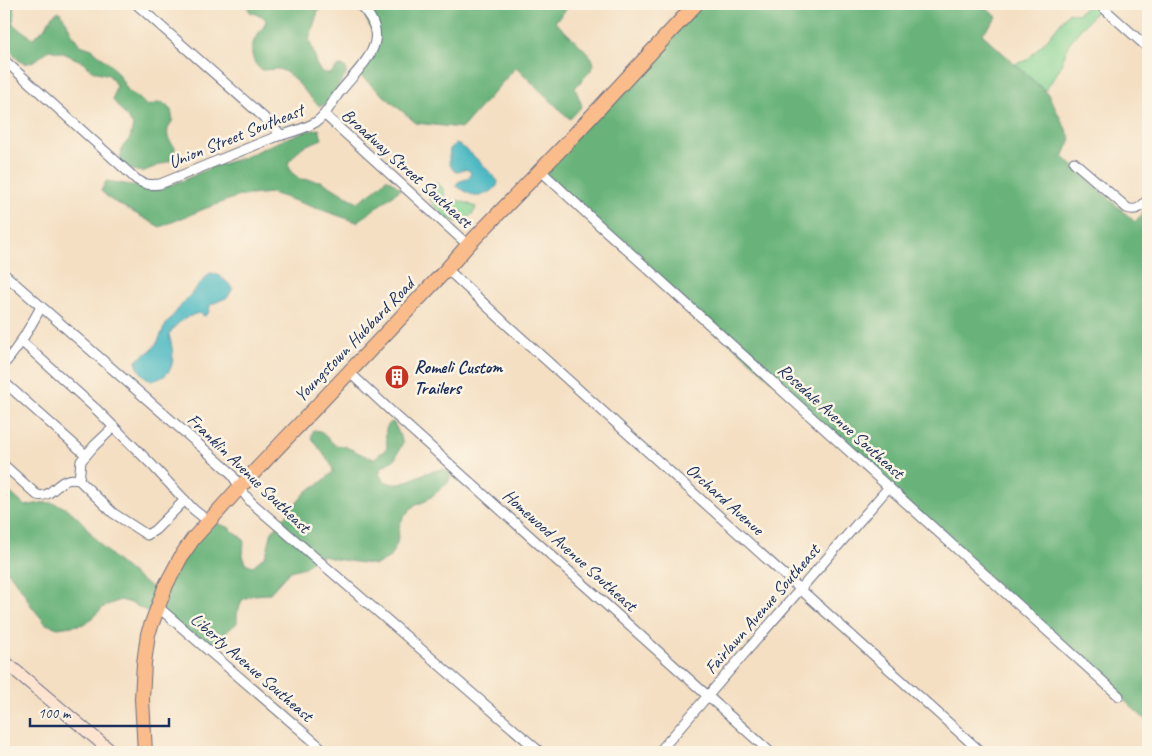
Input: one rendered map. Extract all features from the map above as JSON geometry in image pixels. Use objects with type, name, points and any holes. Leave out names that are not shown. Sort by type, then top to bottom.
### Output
[{"type":"main road","name":"Youngstown Hubbard Road","points":[[145,752],[142,699],[148,634],[166,585],[182,555],[240,488],[468,245],[541,171],[696,4]]},
{"type":"street","points":[[136,4],[269,122],[281,135]]},
{"type":"street","name":"Union Street Southeast","points":[[4,60],[137,180],[145,184],[160,184],[316,122],[325,115],[336,97],[372,52],[376,39],[376,30],[369,15],[359,4]]},
{"type":"street","points":[[1099,4],[1148,48]]},
{"type":"street","name":"Broadway Street Southeast","points":[[325,115],[468,245]]},
{"type":"street","points":[[1074,162],[1127,208],[1133,210],[1141,207],[1148,199]]},
{"type":"street","name":"Rosedale Avenue Southeast","points":[[541,171],[1119,696]]},
{"type":"street","name":"Orchard Avenue","points":[[447,269],[981,752]]},
{"type":"street","name":"Franklin Avenue Southeast","points":[[4,274],[229,472],[252,503],[540,752]]},
{"type":"street","points":[[4,364],[29,330],[41,307]]},
{"type":"street","points":[[21,341],[114,427],[209,522]]},
{"type":"street","name":"Homewood Avenue Southeast","points":[[349,372],[770,752]]},
{"type":"street","points":[[4,382],[86,455]]},
{"type":"street","points":[[79,480],[81,461],[114,427]]},
{"type":"street","points":[[4,465],[37,495],[42,496],[66,480],[79,480],[113,513],[147,535],[156,530],[185,500]]},
{"type":"street","name":"Fairlawn Avenue Southeast","points":[[659,752],[889,487]]},
{"type":"street","name":"Liberty Avenue Southeast","points":[[157,606],[326,752]]},
{"type":"street","points":[[4,661],[112,752]]},
{"type":"green space","points":[[4,4],[12,4],[15,13],[12,24],[33,38],[44,29],[52,16],[59,11],[80,45],[92,49],[111,65],[129,92],[138,97],[147,106],[162,102],[171,110],[173,120],[168,131],[168,137],[175,147],[174,159],[142,172],[132,170],[120,163],[122,148],[130,138],[133,125],[113,100],[116,85],[109,75],[93,71],[81,61],[63,53],[49,50],[34,61],[24,63],[20,61],[4,43]]},
{"type":"green space","points":[[250,4],[326,4],[318,11],[309,40],[316,64],[321,72],[330,74],[337,67],[341,66],[346,68],[346,75],[326,104],[320,106],[315,102],[289,74],[277,69],[261,70],[258,67],[253,59],[252,46],[266,20],[262,16],[250,12],[247,6]]},
{"type":"green space","points":[[359,4],[571,4],[555,22],[584,49],[592,58],[594,64],[575,88],[582,106],[570,119],[516,67],[462,128],[416,123],[356,72],[376,39]]},
{"type":"green space","points":[[696,4],[981,4],[997,17],[982,34],[1048,94],[1071,139],[1063,157],[1135,222],[1148,207],[1148,722],[541,171]]},
{"type":"green space","points":[[1089,4],[1093,4],[1098,9],[1070,42],[1059,70],[1045,91],[1015,64],[1027,60],[1069,12],[1077,14]]},
{"type":"green space","points":[[319,129],[322,139],[302,147],[288,163],[291,172],[300,179],[321,181],[358,202],[387,178],[401,189],[357,222],[272,193],[239,196],[160,227],[111,200],[101,191],[106,181],[138,186],[153,191],[212,167],[245,157],[303,132]]},
{"type":"green space","points":[[436,183],[441,186],[449,200],[462,201],[476,207],[473,214],[463,221],[451,220],[445,217],[428,195],[431,186]]},
{"type":"green space","points":[[391,422],[394,423],[403,442],[395,459],[382,467],[379,474],[384,481],[401,484],[425,473],[443,469],[451,475],[448,483],[426,501],[415,505],[407,513],[400,523],[397,543],[390,557],[376,565],[323,556],[315,557],[305,567],[290,571],[269,594],[253,595],[242,600],[237,614],[237,623],[219,638],[210,651],[157,607],[154,615],[131,603],[120,600],[105,606],[85,624],[58,628],[46,624],[4,566],[4,487],[25,506],[51,503],[72,512],[121,565],[146,584],[162,593],[182,555],[216,523],[228,527],[244,540],[243,555],[245,563],[253,566],[266,555],[272,531],[307,491],[333,472],[332,466],[312,438],[314,430],[320,431],[335,445],[344,446],[370,458],[375,458],[387,448],[386,430]]},
{"type":"water","points":[[456,144],[472,155],[498,181],[497,186],[492,191],[480,196],[474,196],[456,186],[458,182],[469,178],[471,173],[465,169],[455,172],[451,166],[449,161],[450,149]]},
{"type":"water","points":[[210,273],[220,276],[233,288],[228,297],[210,305],[209,312],[205,316],[198,313],[174,327],[169,335],[173,357],[170,370],[166,375],[151,381],[141,372],[136,361],[154,347],[167,323]]},
{"type":"place","name":"Romeli Custom Trailers","points":[[397,377]]}]
